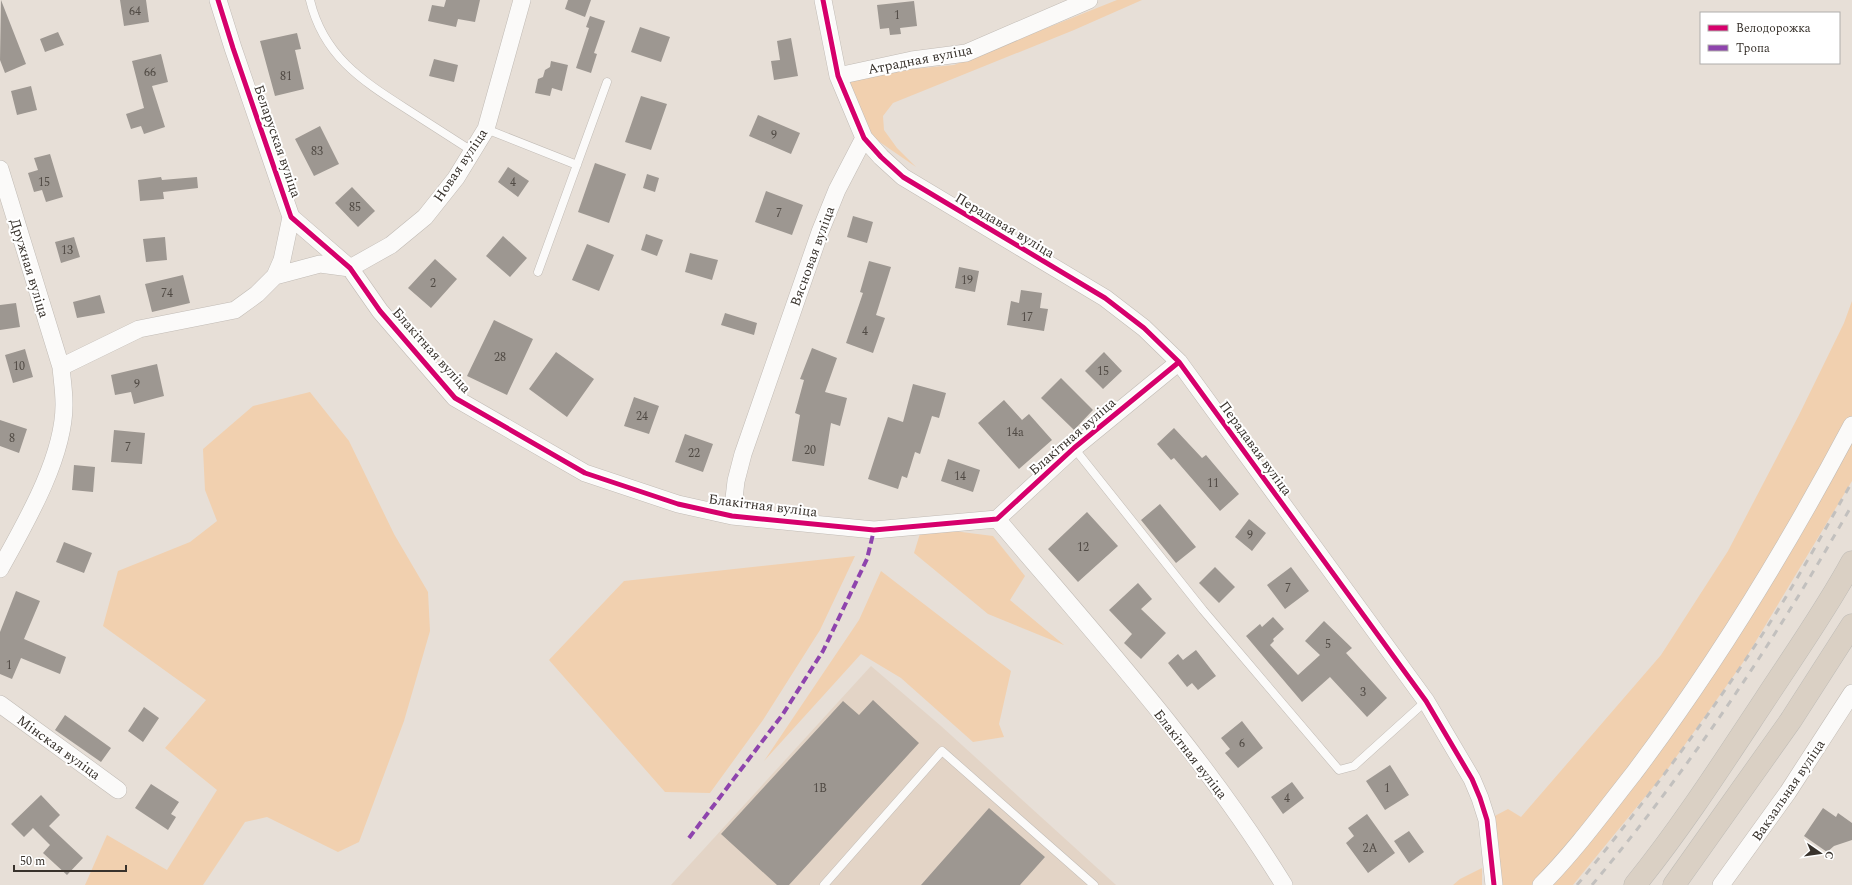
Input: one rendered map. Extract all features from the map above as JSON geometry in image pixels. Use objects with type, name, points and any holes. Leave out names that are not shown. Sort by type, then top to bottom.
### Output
[{"type":"highway","points":[[1635,885],[1656,859],[1728,756],[1835,592],[1852,562]]},
{"type":"highway","points":[[1674,885],[1791,720],[1852,625]]},
{"type":"street","name":"Беларуская вуліца","points":[[218,0],[235,55],[291,216],[350,268]]},
{"type":"street","name":"Новая вуліца","points":[[350,268],[392,245],[424,217],[456,178],[486,129],[522,0]]},
{"type":"street","points":[[823,0],[838,76],[864,138]]},
{"type":"street","name":"Атрадная вуліца","points":[[838,76],[912,60],[966,53],[1089,0]]},
{"type":"street","name":"Перадавая вуліца","points":[[864,138],[881,157],[904,177],[1105,298],[1144,328],[1179,362],[1426,701],[1472,779],[1480,798],[1487,820],[1494,885]]},
{"type":"street","name":"Вясновая вуліца","points":[[732,516],[736,481],[743,454],[798,293],[837,190],[864,138]]},
{"type":"street","name":"Дружная вуліца","points":[[0,169],[61,367],[64,404],[60,433],[49,471],[34,507],[0,569]]},
{"type":"street","points":[[61,367],[140,329],[234,310],[256,294],[275,276],[282,260],[291,216]]},
{"type":"street","points":[[275,276],[320,264],[350,268]]},
{"type":"street","name":"Блакітная вуліца","points":[[350,268],[380,311],[455,398],[585,473],[678,504],[732,516],[874,530],[997,519],[1074,448],[1179,362]]},
{"type":"street","points":[[1541,885],[1557,870],[1604,812],[1661,737],[1709,667],[1769,571],[1852,425]]},
{"type":"street","name":"Блакітная вуліца","points":[[997,519],[1141,689],[1243,821],[1284,885]]},
{"type":"street","name":"Вакзальная вуліца","points":[[1721,885],[1788,792],[1852,695]]},
{"type":"street","name":"Мінская вуліца","points":[[0,704],[118,790]]},
{"type":"lane","points":[[310,0],[327,42],[346,66],[366,83],[472,151]]},
{"type":"lane","points":[[538,272],[607,82]]},
{"type":"lane","points":[[486,129],[577,165]]},
{"type":"lane","points":[[1074,448],[1203,610],[1339,770],[1354,766],[1426,701]]},
{"type":"lane","points":[[824,885],[942,751],[1094,885]]},
{"type":"shaded area","points":[[1117,0],[1142,0],[1074,30],[893,103],[883,116],[884,130],[897,148],[916,167],[871,136],[850,90],[850,83],[861,74],[954,65]]},
{"type":"shaded area","points":[[1852,301],[1852,481],[1744,661],[1667,770],[1573,885],[1494,885],[1487,820],[1508,809],[1521,817],[1661,655],[1728,551],[1799,415],[1844,323]]},
{"type":"shaded area","points":[[310,392],[349,441],[394,534],[428,592],[430,631],[404,721],[359,842],[338,852],[267,817],[245,822],[203,885],[85,885],[107,835],[167,870],[217,790],[165,748],[206,700],[103,626],[118,571],[190,542],[217,521],[205,490],[203,449],[253,406]]},
{"type":"shaded area","points":[[922,527],[993,536],[1025,576],[1010,600],[1064,645],[988,614],[914,553]]},
{"type":"shaded area","points":[[855,556],[820,630],[763,720],[710,793],[665,792],[549,660],[624,581]]},
{"type":"shaded area","points":[[881,571],[1011,671],[999,724],[1004,737],[973,742],[901,678],[861,654],[764,761],[859,620]]},
{"type":"shaded area","points":[[871,666],[941,726],[1116,885],[671,885]]},
{"type":"shaded area","points":[[1482,868],[1482,885],[1453,885],[1460,879]]},
{"type":"building","points":[[1,0],[26,64],[5,73],[0,60]]},
{"type":"building","points":[[120,0],[146,0],[149,22],[124,26]]},
{"type":"building","points":[[446,0],[480,0],[475,22],[458,19],[456,27],[428,21],[432,5],[444,7]]},
{"type":"building","points":[[568,0],[591,0],[585,17],[565,9]]},
{"type":"building","points":[[914,1],[917,26],[900,28],[901,34],[890,35],[889,28],[880,29],[877,5]]},
{"type":"building","points":[[590,16],[605,21],[594,53],[597,54],[591,73],[576,68],[589,28],[586,27]]},
{"type":"building","points":[[640,27],[670,37],[661,62],[631,52]]},
{"type":"building","points":[[58,32],[64,45],[45,52],[40,39]]},
{"type":"building","points":[[297,33],[301,49],[295,50],[304,89],[275,96],[260,41]]},
{"type":"building","points":[[791,38],[798,76],[774,80],[771,61],[780,60],[777,41]]},
{"type":"building","points":[[161,54],[168,82],[152,86],[165,127],[144,134],[141,126],[131,129],[126,114],[144,108],[132,61]]},
{"type":"building","points":[[434,59],[458,65],[454,82],[429,76]]},
{"type":"building","points":[[551,61],[568,65],[562,91],[552,88],[550,96],[535,93],[538,79],[543,77],[545,70],[550,67]]},
{"type":"building","points":[[31,86],[37,110],[17,115],[11,91]]},
{"type":"building","points":[[641,96],[667,104],[651,150],[625,142]]},
{"type":"building","points":[[758,115],[800,133],[791,154],[749,136]]},
{"type":"building","points":[[320,126],[339,164],[314,176],[295,139]]},
{"type":"building","points":[[50,154],[63,197],[46,202],[42,190],[34,192],[28,173],[38,170],[34,158]]},
{"type":"building","points":[[595,163],[626,174],[609,223],[578,212]]},
{"type":"building","points":[[508,167],[529,181],[518,197],[498,182]]},
{"type":"building","points":[[647,174],[659,178],[655,192],[643,188]]},
{"type":"building","points":[[161,177],[162,180],[197,177],[198,188],[163,192],[164,199],[140,201],[138,180]]},
{"type":"building","points":[[352,187],[375,211],[358,227],[335,203]]},
{"type":"building","points":[[766,191],[803,205],[792,235],[755,222]]},
{"type":"building","points":[[853,216],[873,222],[867,243],[847,237]]},
{"type":"building","points":[[646,234],[663,240],[657,256],[641,250]]},
{"type":"building","points":[[503,236],[527,258],[510,277],[486,256]]},
{"type":"building","points":[[74,237],[80,257],[61,263],[55,242]]},
{"type":"building","points":[[165,237],[167,260],[146,262],[143,239]]},
{"type":"building","points":[[587,244],[614,255],[599,291],[572,280]]},
{"type":"building","points":[[690,253],[718,260],[712,280],[685,272]]},
{"type":"building","points":[[435,259],[457,279],[431,308],[408,288]]},
{"type":"building","points":[[869,261],[891,267],[876,315],[885,318],[873,353],[846,343],[863,293],[860,292]]},
{"type":"building","points":[[959,267],[979,271],[975,292],[955,288]]},
{"type":"building","points":[[183,275],[190,303],[152,312],[145,284]]},
{"type":"building","points":[[1021,290],[1042,293],[1040,308],[1048,309],[1044,331],[1007,325],[1011,301],[1019,303]]},
{"type":"building","points":[[100,295],[105,313],[77,318],[73,302]]},
{"type":"building","points":[[16,303],[20,327],[0,330],[0,305]]},
{"type":"building","points":[[725,313],[757,323],[754,335],[721,325]]},
{"type":"building","points":[[494,320],[533,339],[507,395],[467,376]]},
{"type":"building","points":[[812,348],[837,358],[825,392],[847,398],[840,426],[831,423],[824,466],[792,461],[800,415],[795,413],[804,380],[800,379]]},
{"type":"building","points":[[25,349],[33,377],[13,383],[5,355]]},
{"type":"building","points":[[556,352],[594,379],[567,417],[529,389]]},
{"type":"building","points":[[1104,352],[1122,371],[1103,389],[1085,371]]},
{"type":"building","points":[[157,364],[164,396],[134,404],[131,392],[115,395],[111,375]]},
{"type":"building","points":[[1061,378],[1093,410],[1074,430],[1041,398]]},
{"type":"building","points":[[913,384],[946,393],[939,418],[932,416],[920,454],[915,452],[907,478],[902,476],[898,489],[868,479],[888,417],[903,422]]},
{"type":"building","points":[[634,397],[659,406],[649,434],[624,426]]},
{"type":"building","points":[[1004,400],[1022,420],[1029,414],[1052,440],[1019,469],[978,423]]},
{"type":"building","points":[[0,420],[27,429],[19,453],[0,446]]},
{"type":"building","points":[[1174,428],[1202,458],[1206,455],[1239,494],[1220,511],[1174,458],[1171,460],[1157,444]]},
{"type":"building","points":[[114,430],[145,433],[142,464],[111,462]]},
{"type":"building","points":[[685,434],[713,444],[703,472],[675,462]]},
{"type":"building","points":[[948,459],[980,470],[973,492],[941,481]]},
{"type":"building","points":[[74,465],[95,467],[93,492],[72,490]]},
{"type":"building","points":[[1160,504],[1196,547],[1176,563],[1141,520]]},
{"type":"building","points":[[1087,512],[1118,546],[1078,582],[1048,549]]},
{"type":"building","points":[[1249,519],[1266,533],[1252,551],[1235,537]]},
{"type":"building","points":[[64,542],[92,553],[84,573],[56,562]]},
{"type":"building","points":[[1215,567],[1235,587],[1219,603],[1199,583]]},
{"type":"building","points":[[1291,567],[1309,591],[1285,609],[1267,585]]},
{"type":"building","points":[[1138,583],[1152,599],[1141,609],[1166,633],[1141,659],[1124,643],[1132,634],[1109,610]]},
{"type":"building","points":[[16,591],[40,601],[24,639],[66,657],[60,674],[21,658],[12,679],[0,674],[0,632]]},
{"type":"building","points":[[1273,617],[1284,629],[1273,639],[1274,641],[1270,645],[1298,675],[1320,655],[1305,641],[1324,621],[1352,648],[1346,653],[1387,698],[1367,717],[1330,677],[1302,702],[1246,636],[1260,624],[1262,627]]},
{"type":"building","points":[[1196,650],[1216,676],[1198,690],[1192,683],[1187,687],[1168,663],[1178,654],[1183,660]]},
{"type":"building","points":[[873,700],[919,743],[789,885],[777,885],[721,834],[843,701],[859,715]]},
{"type":"building","points":[[144,707],[159,718],[143,742],[128,731]]},
{"type":"building","points":[[65,715],[111,748],[101,762],[55,730]]},
{"type":"building","points":[[1242,721],[1263,748],[1238,768],[1225,753],[1230,749],[1221,738]]},
{"type":"building","points":[[1390,765],[1409,795],[1385,810],[1366,781]]},
{"type":"building","points":[[1292,782],[1304,798],[1283,814],[1271,797]]},
{"type":"building","points":[[151,784],[179,802],[171,814],[176,817],[168,830],[135,808]]},
{"type":"building","points":[[41,795],[60,815],[49,826],[83,858],[67,875],[43,853],[50,845],[33,828],[24,837],[11,824]]},
{"type":"building","points":[[989,808],[1045,857],[1020,885],[921,885]]},
{"type":"building","points":[[1823,808],[1836,817],[1838,813],[1852,823],[1852,840],[1834,846],[1827,852],[1804,836]]},
{"type":"building","points":[[1367,814],[1395,853],[1368,873],[1346,843],[1354,836],[1348,828]]},
{"type":"building","points":[[1409,831],[1424,852],[1409,863],[1394,841]]},
{"type":"railway","points":[[1577,885],[1673,763],[1718,700],[1785,598],[1852,482]]},
{"type":"railway","points":[[1592,885],[1664,795],[1731,701],[1793,604],[1852,505]]},
{"type":"marked path","points":[[689,838],[783,714],[823,651],[867,559],[874,530]]},
{"type":"cycle path","points":[[218,0],[291,217],[350,268],[380,311],[455,398],[585,473],[678,504],[732,516],[874,530],[997,519],[1074,448],[1179,362]]},
{"type":"cycle path","points":[[823,0],[838,76],[864,138],[881,157],[903,177],[1105,298],[1144,328],[1179,362],[1426,701],[1472,779],[1480,798],[1487,820],[1494,885]]}]
